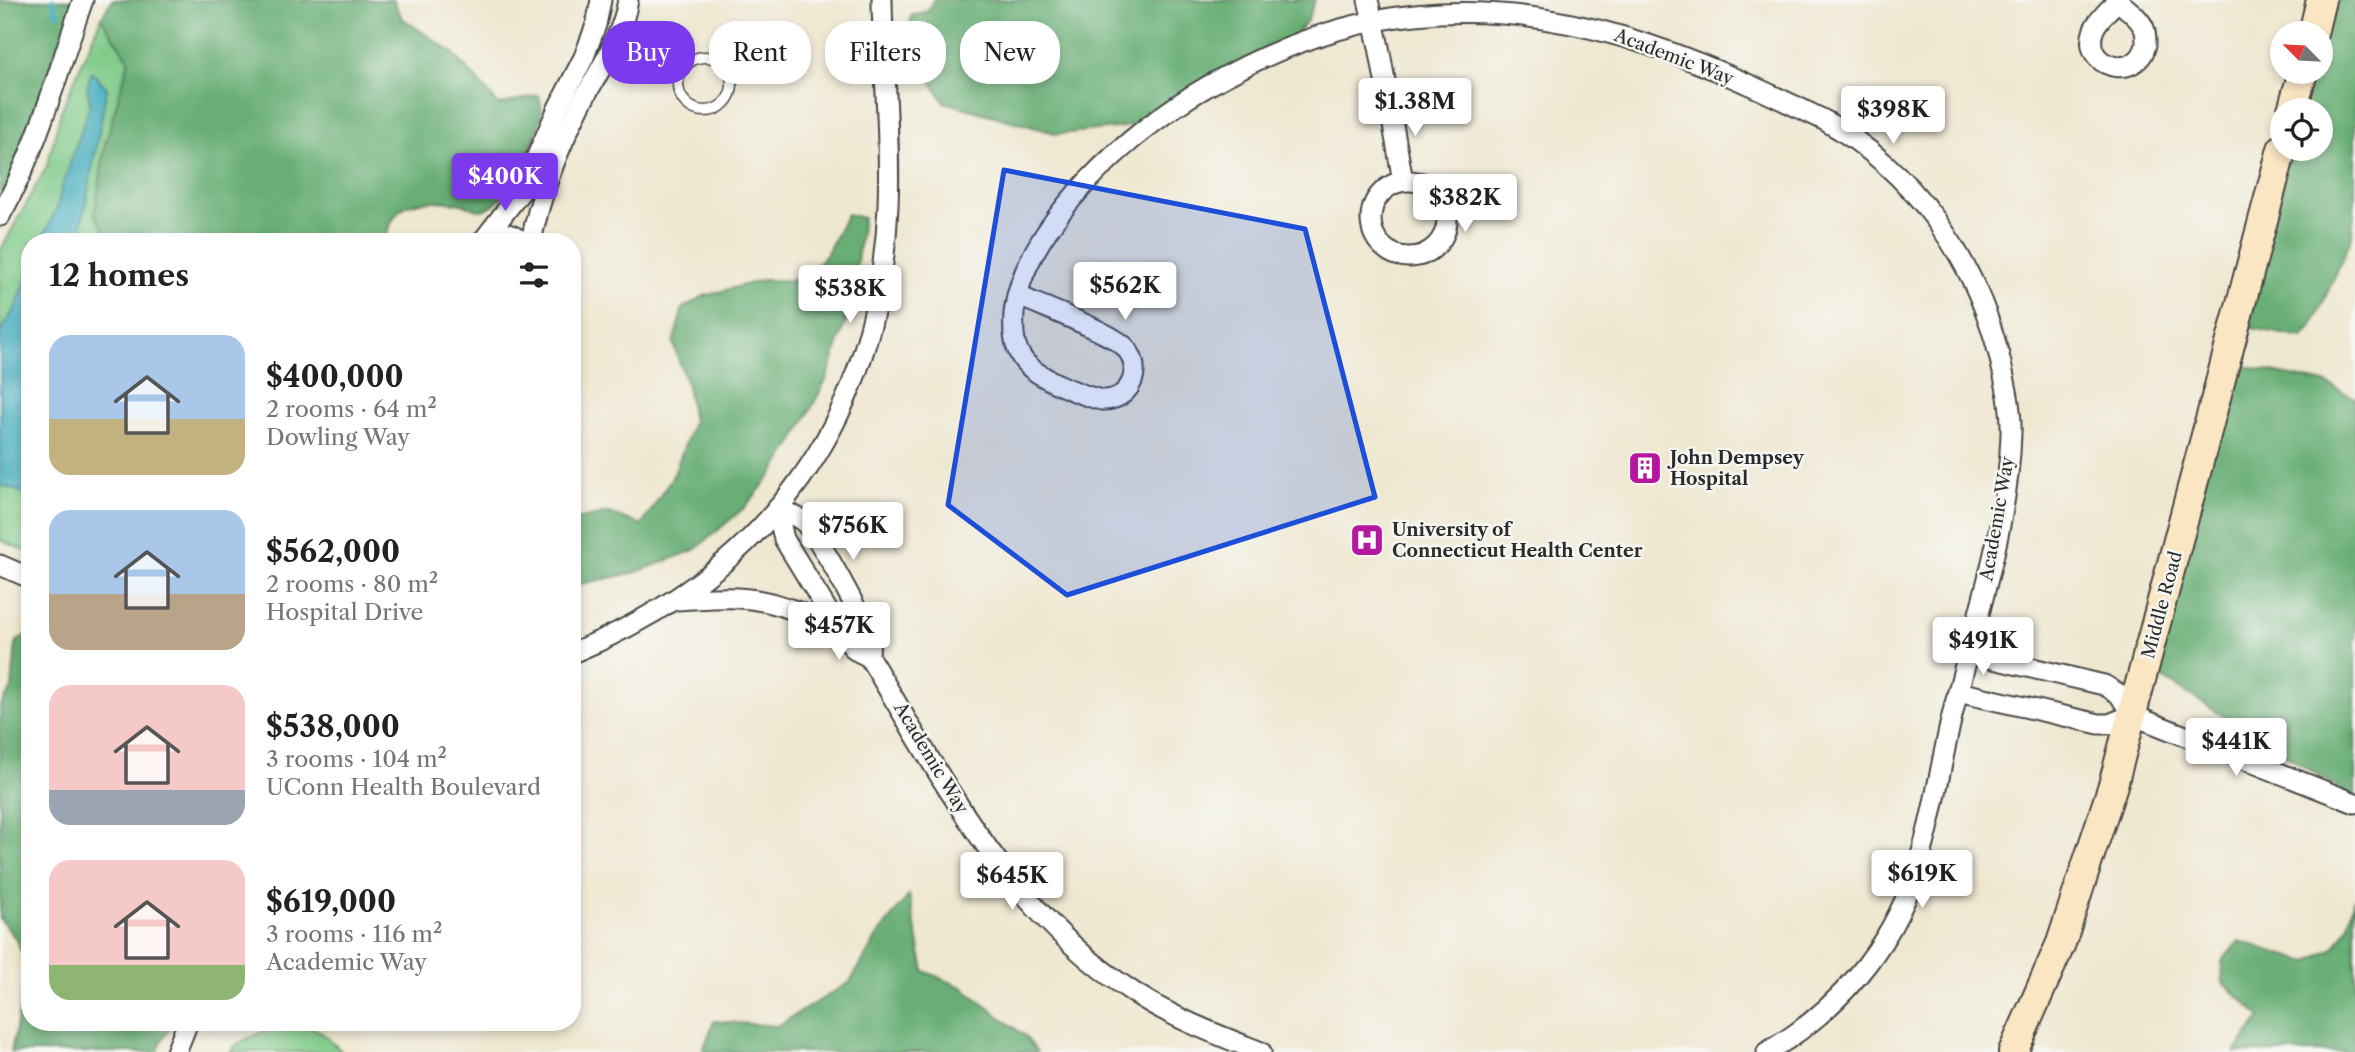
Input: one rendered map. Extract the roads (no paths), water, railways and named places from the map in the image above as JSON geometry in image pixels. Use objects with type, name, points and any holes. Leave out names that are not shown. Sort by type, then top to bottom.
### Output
[{"type":"street","points":[[0,216],[40,129],[83,0]]},
{"type":"street","points":[[488,233],[512,204],[525,182],[584,58],[601,0]]},
{"type":"street","points":[[533,233],[547,183],[576,115],[614,44],[628,0]]},
{"type":"street","points":[[581,649],[629,626],[673,600],[736,553],[777,509],[809,466],[833,426],[862,357],[876,307],[883,259],[888,183],[888,110],[882,0]]},
{"type":"street","points":[[1367,0],[1374,22],[1403,181]]},
{"type":"street","points":[[2316,21],[2321,0]]},
{"type":"street","name":"Academic Way","points":[[1017,295],[1111,337],[1126,348],[1135,372],[1123,395],[1110,401],[1091,397],[1045,377],[1026,364],[1017,349],[1014,338],[1017,295],[1024,271],[1034,252],[1068,205],[1115,155],[1157,120],[1208,86],[1269,55],[1320,36],[1392,18],[1440,13],[1502,14],[1563,21],[1630,38],[1707,67],[1840,129],[1875,156],[1928,207],[1954,245],[1982,302],[2003,371],[2010,415],[2010,447],[2002,511],[1916,872],[1899,911],[1873,957],[1848,988],[1812,1021],[1767,1052]]},
{"type":"street","name":"Middle Road","points":[[2013,1052],[2040,995],[2079,892],[2113,785],[2279,161]]},
{"type":"street","name":"Academic Way","points":[[777,509],[784,539],[840,631],[855,650],[869,657],[994,859],[1013,883],[1087,959],[1137,995],[1192,1024],[1261,1052]]},
{"type":"street","name":"Academic Way","points":[[777,509],[807,525],[838,576],[866,631],[869,657]]},
{"type":"street","points":[[0,565],[21,574]]},
{"type":"street","name":"Academic Way","points":[[673,600],[728,598],[764,601],[840,631]]},
{"type":"street","points":[[1968,653],[2104,685],[2119,694],[2132,715],[2355,803]]},
{"type":"street","points":[[1958,692],[2099,724],[2109,724],[2132,715]]},
{"type":"street","points":[[176,1052],[184,1031]]},
{"type":"lane","points":[[677,84],[679,94],[688,105],[701,111],[719,107],[726,101],[732,84]]},
{"type":"water","points":[[92,72],[107,88],[80,233],[45,233],[57,208],[90,105],[87,86]]},
{"type":"water","points":[[21,294],[21,492],[0,485],[0,333]]},
{"type":"waterway","points":[[53,0],[57,14]]},
{"type":"place","name":"John Dempsey Hospital","points":[[1645,468]]},
{"type":"place","name":"University of Connecticut Health Center","points":[[1367,540]]}]
